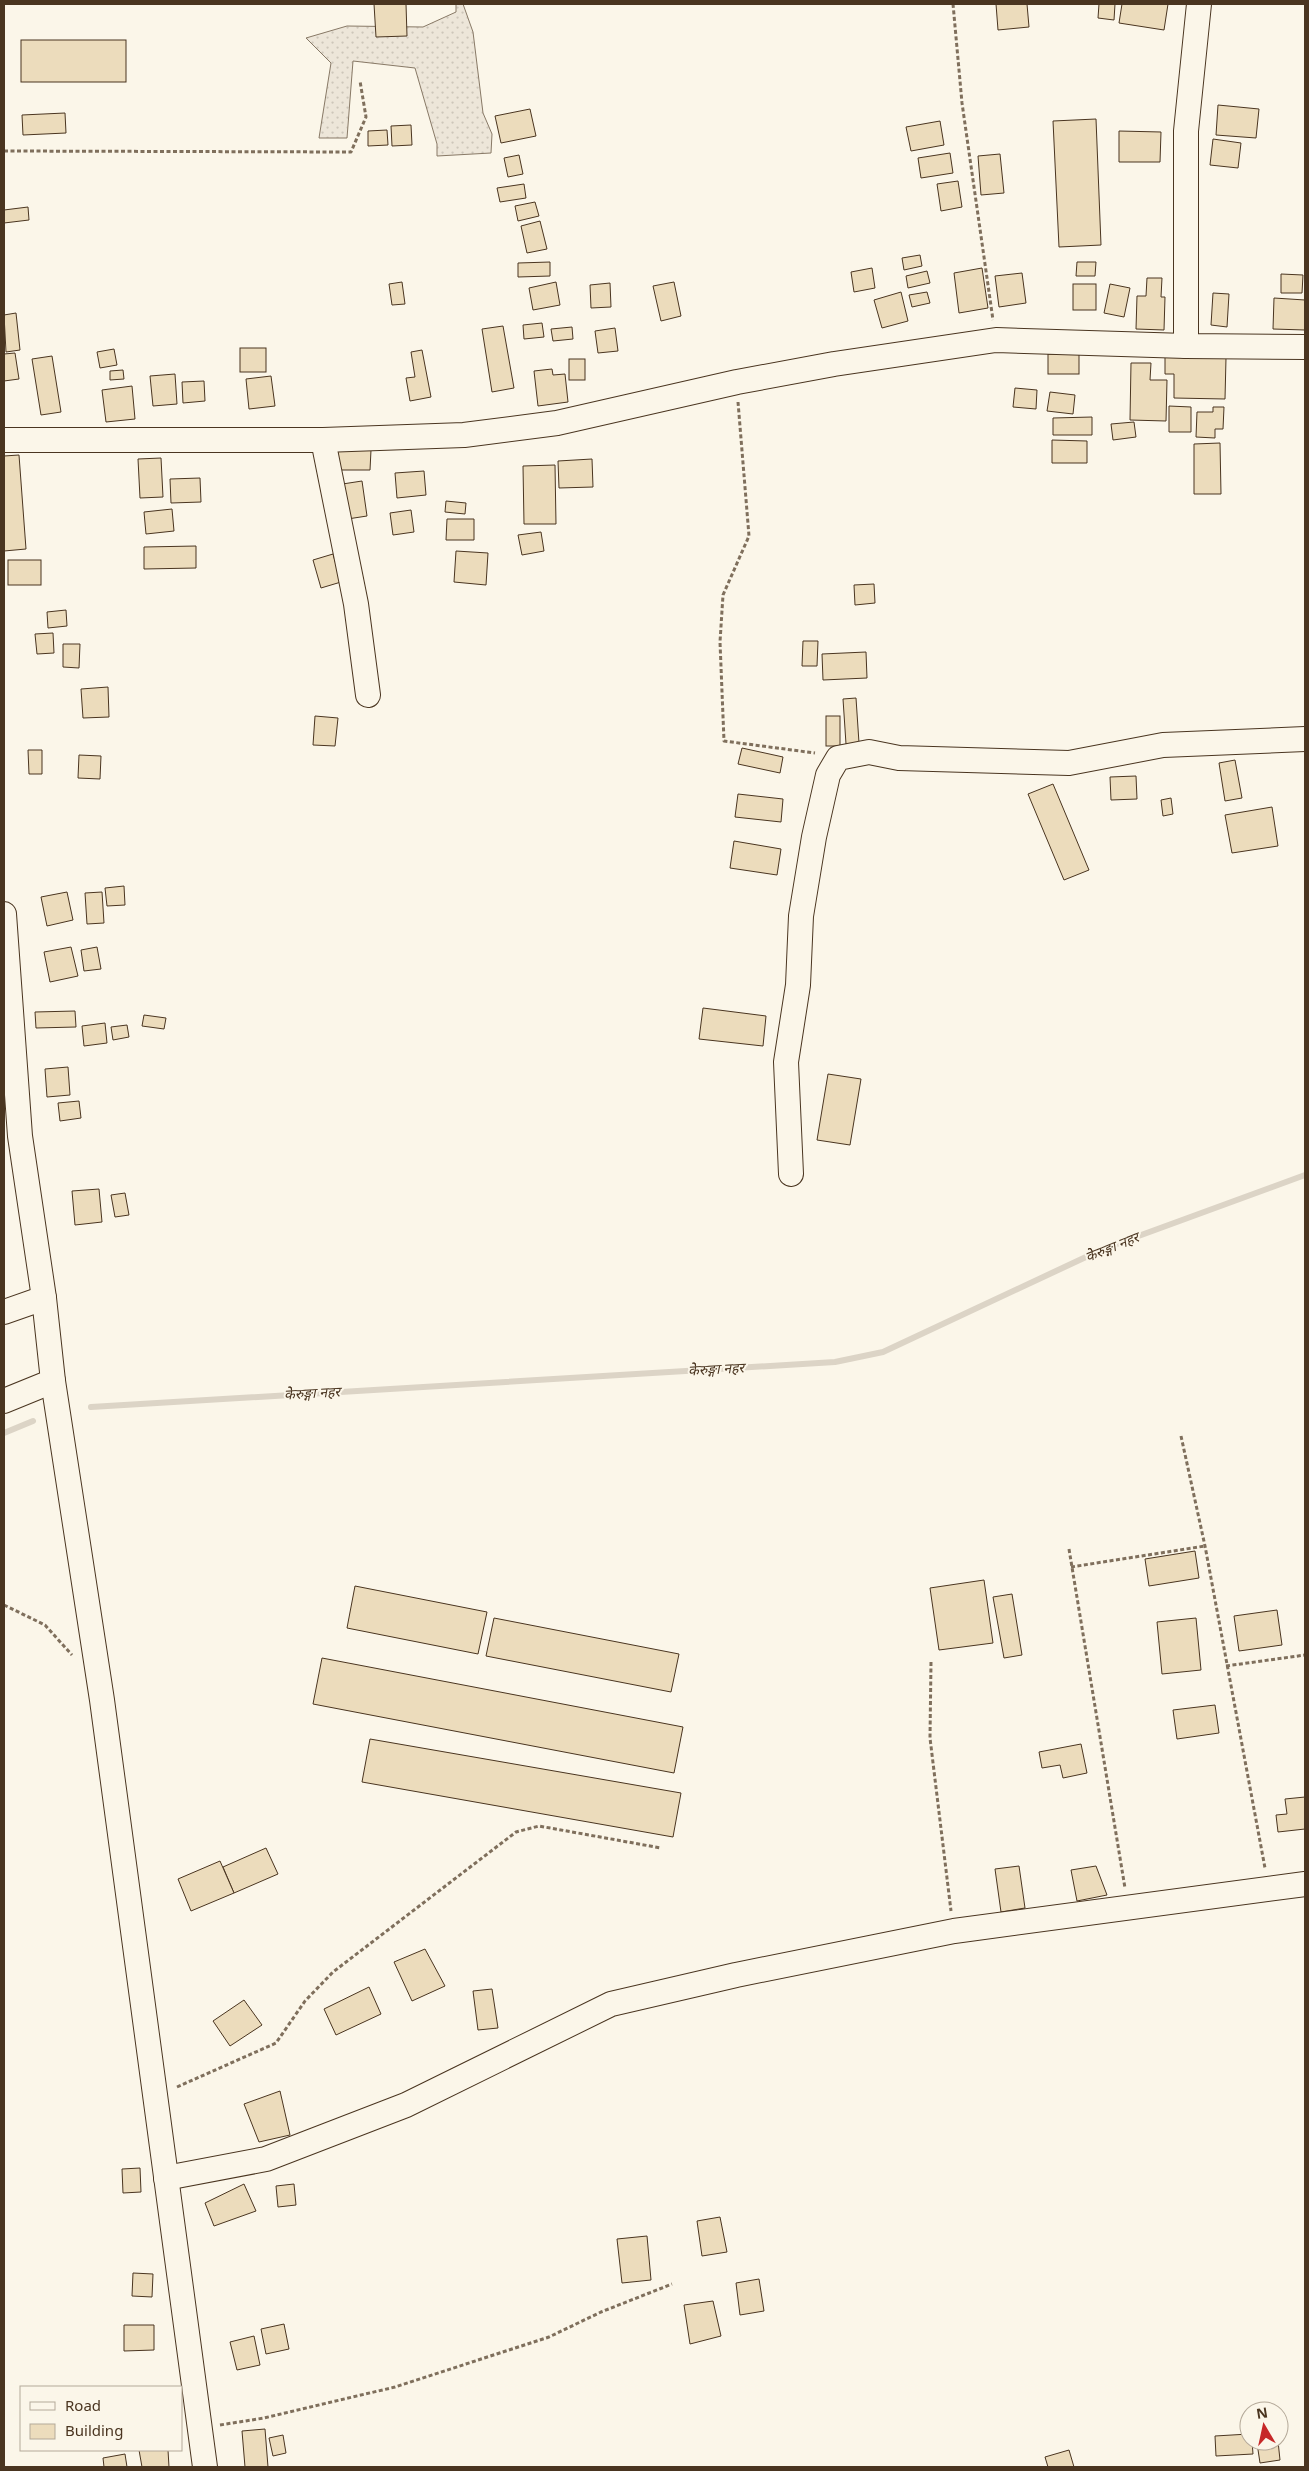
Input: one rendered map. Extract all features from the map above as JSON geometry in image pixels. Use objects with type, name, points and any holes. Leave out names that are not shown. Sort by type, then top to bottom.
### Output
[{"type":"street","points":[[1186,346],[1186,131],[1199,4]]},
{"type":"street","points":[[4,440],[323,440],[464,435],[557,423],[736,382],[834,364],[996,340],[1186,346],[1305,347]]},
{"type":"street","points":[[323,440],[356,604],[368,695]]},
{"type":"street","points":[[792,1174],[786,1062],[798,985],[801,916],[816,828],[828,775],[838,758],[869,752],[899,758],[1070,763],[1163,745],[1305,739]]},
{"type":"street","points":[[4,914],[12,1136],[44,1298],[53,1381],[102,1700],[205,2467]]},
{"type":"street","points":[[4,1312],[44,1298]]},
{"type":"street","points":[[4,1401],[53,1381]]},
{"type":"street","points":[[166,2178],[266,2159],[396,2108],[611,2004],[736,1975],[954,1931],[1305,1884]]},
{"type":"path","points":[[953,4],[962,103],[996,340]]},
{"type":"path","points":[[4,151],[351,152],[366,117],[360,81]]},
{"type":"path","points":[[736,382],[749,536],[723,595],[720,642],[724,741],[816,753],[836,762]]},
{"type":"path","points":[[1181,1436],[1205,1546],[1269,1889]]},
{"type":"path","points":[[1071,1567],[1205,1546]]},
{"type":"path","points":[[1068,1549],[1129,1908]]},
{"type":"path","points":[[4,1605],[45,1625],[77,1662]]},
{"type":"path","points":[[1226,1666],[1305,1655]]},
{"type":"path","points":[[930,1662],[930,1738],[954,1931]]},
{"type":"path","points":[[155,2096],[276,2044],[305,2001],[333,1972],[516,1832],[539,1826],[661,1848]]},
{"type":"path","points":[[199,2427],[264,2418],[395,2387],[549,2337],[601,2312],[672,2284]]},
{"type":"shaded area","points":[[456,4],[463,4],[473,32],[483,113],[492,134],[491,153],[437,156],[437,144],[415,68],[353,61],[347,138],[319,138],[331,63],[306,38],[347,26],[423,27],[456,12]]},
{"type":"building","points":[[374,4],[406,4],[407,36],[376,37]]},
{"type":"building","points":[[996,4],[1027,4],[1029,27],[998,30]]},
{"type":"building","points":[[1099,4],[1115,4],[1114,20],[1098,18]]},
{"type":"building","points":[[1122,4],[1168,4],[1164,30],[1119,23]]},
{"type":"building","points":[[21,40],[126,40],[126,82],[21,82]]},
{"type":"building","points":[[1218,105],[1259,109],[1256,138],[1216,135]]},
{"type":"building","points":[[530,109],[536,136],[501,143],[495,116]]},
{"type":"building","points":[[65,113],[66,133],[23,135],[22,115]]},
{"type":"building","points":[[1096,119],[1101,245],[1059,247],[1053,121]]},
{"type":"building","points":[[940,121],[944,145],[911,151],[906,127]]},
{"type":"building","points":[[411,125],[412,145],[392,146],[391,126]]},
{"type":"building","points":[[387,130],[388,145],[368,146],[368,131]]},
{"type":"building","points":[[1119,131],[1161,132],[1160,162],[1119,162]]},
{"type":"building","points":[[1213,139],[1241,143],[1238,168],[1210,165]]},
{"type":"building","points":[[950,153],[953,173],[921,178],[918,158]]},
{"type":"building","points":[[1000,154],[1004,193],[981,195],[978,156]]},
{"type":"building","points":[[519,155],[523,174],[508,177],[504,158]]},
{"type":"building","points":[[958,181],[962,207],[941,211],[937,184]]},
{"type":"building","points":[[524,184],[526,198],[500,202],[497,188]]},
{"type":"building","points":[[535,202],[539,216],[518,221],[515,206]]},
{"type":"building","points":[[28,207],[29,220],[4,223],[4,210]]},
{"type":"building","points":[[540,221],[547,249],[527,253],[521,226]]},
{"type":"building","points":[[920,255],[922,266],[904,270],[902,258]]},
{"type":"building","points":[[550,262],[550,276],[518,277],[518,263]]},
{"type":"building","points":[[1077,262],[1096,262],[1095,276],[1076,276]]},
{"type":"building","points":[[872,268],[875,288],[854,292],[851,272]]},
{"type":"building","points":[[982,268],[988,308],[959,313],[954,273]]},
{"type":"building","points":[[927,271],[930,283],[908,288],[906,276]]},
{"type":"building","points":[[1022,273],[1026,303],[999,307],[995,276]]},
{"type":"building","points":[[1281,274],[1303,275],[1302,293],[1281,293]]},
{"type":"building","points":[[1147,278],[1162,278],[1161,297],[1165,297],[1164,330],[1136,329],[1137,296],[1146,296]]},
{"type":"building","points":[[402,282],[405,304],[392,305],[389,284]]},
{"type":"building","points":[[556,282],[560,305],[533,310],[529,288]]},
{"type":"building","points":[[674,282],[681,316],[661,321],[653,286]]},
{"type":"building","points":[[610,283],[611,307],[591,308],[590,285]]},
{"type":"building","points":[[1073,284],[1096,284],[1096,310],[1073,310]]},
{"type":"building","points":[[1110,284],[1130,288],[1124,317],[1104,313]]},
{"type":"building","points":[[901,292],[908,321],[882,328],[874,300]]},
{"type":"building","points":[[927,292],[930,303],[912,307],[909,295]]},
{"type":"building","points":[[1213,293],[1229,294],[1227,327],[1211,325]]},
{"type":"building","points":[[1274,298],[1305,300],[1305,330],[1273,329]]},
{"type":"building","points":[[16,313],[20,350],[6,352],[4,315]]},
{"type":"building","points":[[542,323],[544,337],[524,339],[523,325]]},
{"type":"building","points":[[503,326],[514,388],[492,392],[482,329]]},
{"type":"building","points":[[572,327],[573,339],[553,341],[551,329]]},
{"type":"building","points":[[615,328],[618,351],[598,353],[595,331]]},
{"type":"building","points":[[240,348],[266,348],[266,372],[240,372]]},
{"type":"building","points":[[114,349],[117,365],[100,368],[97,352]]},
{"type":"building","points":[[422,350],[431,397],[410,401],[406,378],[415,377],[411,352]]},
{"type":"building","points":[[15,353],[19,379],[4,381],[4,354]]},
{"type":"building","points":[[1048,354],[1079,354],[1079,374],[1048,374]]},
{"type":"building","points":[[52,356],[61,412],[41,415],[32,359]]},
{"type":"building","points":[[1165,357],[1226,358],[1225,399],[1174,398],[1174,374],[1165,374]]},
{"type":"building","points":[[569,359],[585,359],[585,380],[569,380]]},
{"type":"building","points":[[1131,363],[1151,363],[1150,380],[1167,380],[1166,421],[1130,420]]},
{"type":"building","points":[[552,369],[553,375],[565,374],[568,402],[538,406],[534,371]]},
{"type":"building","points":[[123,370],[124,379],[110,380],[110,371]]},
{"type":"building","points":[[175,374],[177,404],[153,406],[150,376]]},
{"type":"building","points":[[271,376],[275,406],[249,409],[246,379]]},
{"type":"building","points":[[204,381],[205,401],[183,403],[182,382]]},
{"type":"building","points":[[132,386],[135,419],[106,422],[102,390]]},
{"type":"building","points":[[1015,388],[1037,390],[1036,409],[1013,407]]},
{"type":"building","points":[[1050,392],[1075,395],[1073,414],[1047,411]]},
{"type":"building","points":[[1169,406],[1191,407],[1191,432],[1169,432]]},
{"type":"building","points":[[1213,407],[1224,407],[1223,429],[1215,429],[1215,438],[1196,437],[1197,412],[1213,412]]},
{"type":"building","points":[[1092,417],[1092,435],[1053,435],[1053,418]]},
{"type":"building","points":[[1134,422],[1136,437],[1113,440],[1111,424]]},
{"type":"building","points":[[1052,440],[1087,441],[1087,463],[1052,463]]},
{"type":"building","points":[[1220,443],[1221,494],[1194,494],[1194,444]]},
{"type":"building","points":[[337,450],[371,450],[370,470],[337,470]]},
{"type":"building","points":[[19,455],[26,549],[4,551],[4,456]]},
{"type":"building","points":[[161,458],[163,497],[140,498],[138,459]]},
{"type":"building","points":[[592,459],[593,487],[559,488],[558,461]]},
{"type":"building","points":[[555,465],[556,524],[524,524],[523,466]]},
{"type":"building","points":[[424,471],[426,495],[397,498],[395,473]]},
{"type":"building","points":[[200,478],[201,502],[171,503],[170,479]]},
{"type":"building","points":[[362,481],[367,516],[341,520],[336,485]]},
{"type":"building","points":[[446,501],[466,503],[465,514],[445,512]]},
{"type":"building","points":[[172,509],[174,531],[146,534],[144,512]]},
{"type":"building","points":[[411,510],[414,532],[393,535],[390,513]]},
{"type":"building","points":[[447,519],[474,519],[474,540],[446,540]]},
{"type":"building","points":[[541,532],[544,551],[522,555],[518,535]]},
{"type":"building","points":[[196,546],[196,568],[144,569],[144,547]]},
{"type":"building","points":[[456,551],[488,553],[486,585],[454,582]]},
{"type":"building","points":[[333,554],[341,582],[321,588],[313,560]]},
{"type":"building","points":[[8,560],[41,560],[41,585],[8,585]]},
{"type":"building","points":[[874,584],[875,603],[855,605],[854,585]]},
{"type":"building","points":[[66,610],[67,626],[48,628],[47,612]]},
{"type":"building","points":[[53,633],[54,653],[37,654],[35,634]]},
{"type":"building","points":[[803,641],[818,641],[817,666],[802,666]]},
{"type":"building","points":[[63,644],[80,644],[79,668],[63,667]]},
{"type":"building","points":[[866,652],[867,678],[823,680],[822,654]]},
{"type":"building","points":[[108,687],[109,717],[83,718],[81,689]]},
{"type":"building","points":[[856,698],[859,743],[846,744],[843,699]]},
{"type":"building","points":[[315,716],[338,718],[335,746],[313,745]]},
{"type":"building","points":[[826,716],[840,716],[840,746],[826,746]]},
{"type":"building","points":[[742,748],[783,757],[780,773],[738,764]]},
{"type":"building","points":[[28,750],[42,750],[42,774],[29,774]]},
{"type":"building","points":[[79,755],[101,756],[100,779],[78,778]]},
{"type":"building","points":[[1235,760],[1242,798],[1225,801],[1219,763]]},
{"type":"building","points":[[1136,776],[1137,799],[1111,800],[1110,777]]},
{"type":"building","points":[[1053,784],[1089,870],[1064,880],[1028,794]]},
{"type":"building","points":[[738,794],[783,799],[781,822],[735,817]]},
{"type":"building","points":[[1171,798],[1173,814],[1163,816],[1161,800]]},
{"type":"building","points":[[1272,807],[1278,846],[1232,853],[1225,815]]},
{"type":"building","points":[[734,841],[781,849],[777,875],[730,868]]},
{"type":"building","points":[[124,886],[125,905],[107,906],[105,888]]},
{"type":"building","points":[[67,892],[73,920],[47,926],[41,897]]},
{"type":"building","points":[[102,892],[104,923],[87,924],[85,893]]},
{"type":"building","points":[[71,947],[78,976],[50,982],[44,952]]},
{"type":"building","points":[[97,947],[101,969],[84,971],[81,950]]},
{"type":"building","points":[[703,1008],[766,1016],[763,1046],[699,1039]]},
{"type":"building","points":[[75,1011],[76,1027],[36,1028],[35,1012]]},
{"type":"building","points":[[144,1015],[166,1018],[164,1029],[142,1026]]},
{"type":"building","points":[[105,1023],[107,1043],[84,1046],[82,1026]]},
{"type":"building","points":[[127,1025],[129,1037],[113,1040],[111,1027]]},
{"type":"building","points":[[68,1067],[70,1095],[47,1097],[45,1069]]},
{"type":"building","points":[[828,1074],[861,1079],[850,1145],[817,1140]]},
{"type":"building","points":[[79,1101],[81,1118],[60,1121],[58,1103]]},
{"type":"building","points":[[99,1189],[102,1222],[75,1225],[72,1191]]},
{"type":"building","points":[[125,1193],[129,1215],[115,1217],[111,1195]]},
{"type":"building","points":[[1195,1551],[1199,1578],[1149,1586],[1145,1559]]},
{"type":"building","points":[[984,1580],[993,1643],[939,1650],[930,1588]]},
{"type":"building","points":[[355,1586],[487,1612],[478,1654],[347,1628]]},
{"type":"building","points":[[1012,1594],[1022,1655],[1004,1658],[993,1597]]},
{"type":"building","points":[[1277,1610],[1282,1645],[1239,1651],[1234,1616]]},
{"type":"building","points":[[494,1618],[679,1654],[671,1692],[486,1656]]},
{"type":"building","points":[[1196,1618],[1201,1670],[1162,1674],[1157,1622]]},
{"type":"building","points":[[322,1658],[683,1727],[674,1773],[313,1704]]},
{"type":"building","points":[[1215,1705],[1219,1733],[1177,1739],[1173,1710]]},
{"type":"building","points":[[370,1739],[681,1793],[673,1837],[362,1782]]},
{"type":"building","points":[[1081,1744],[1087,1773],[1063,1778],[1060,1765],[1042,1768],[1039,1752]]},
{"type":"building","points":[[1305,1797],[1305,1829],[1278,1832],[1276,1815],[1287,1814],[1285,1799]]},
{"type":"building","points":[[266,1848],[278,1874],[234,1893],[223,1867]]},
{"type":"building","points":[[220,1861],[234,1893],[191,1911],[178,1879]]},
{"type":"building","points":[[1019,1866],[1025,1908],[1001,1912],[995,1869]]},
{"type":"building","points":[[1096,1866],[1107,1895],[1077,1901],[1071,1870]]},
{"type":"building","points":[[425,1949],[445,1986],[412,2001],[394,1962]]},
{"type":"building","points":[[369,1987],[381,2014],[336,2035],[324,2009]]},
{"type":"building","points":[[492,1989],[498,2028],[478,2030],[473,1991]]},
{"type":"building","points":[[244,2000],[262,2025],[230,2046],[213,2021]]},
{"type":"building","points":[[280,2091],[290,2135],[259,2142],[244,2104]]},
{"type":"building","points":[[140,2168],[141,2192],[123,2193],[122,2169]]},
{"type":"building","points":[[244,2184],[256,2211],[214,2226],[205,2203]]},
{"type":"building","points":[[294,2184],[296,2205],[278,2207],[276,2186]]},
{"type":"building","points":[[720,2217],[727,2252],[702,2256],[697,2221]]},
{"type":"building","points":[[647,2236],[651,2280],[622,2283],[617,2239]]},
{"type":"building","points":[[133,2273],[153,2274],[152,2297],[132,2296]]},
{"type":"building","points":[[759,2279],[764,2311],[740,2315],[736,2283]]},
{"type":"building","points":[[713,2301],[721,2336],[690,2344],[684,2305]]},
{"type":"building","points":[[284,2324],[289,2349],[266,2354],[261,2329]]},
{"type":"building","points":[[124,2325],[154,2325],[154,2350],[124,2351]]},
{"type":"building","points":[[254,2336],[260,2365],[237,2370],[230,2342]]},
{"type":"building","points":[[265,2429],[268,2467],[245,2467],[242,2431]]},
{"type":"building","points":[[283,2435],[286,2453],[273,2456],[269,2438]]},
{"type":"building","points":[[1239,2435],[1239,2451],[1253,2451],[1253,2454],[1216,2456],[1215,2436]]},
{"type":"building","points":[[1069,2450],[1074,2467],[1048,2467],[1045,2457]]},
{"type":"building","points":[[139,2451],[168,2451],[169,2467],[142,2467]]},
{"type":"building","points":[[1258,2451],[1279,2451],[1280,2460],[1260,2463]]},
{"type":"building","points":[[125,2454],[127,2467],[104,2467],[103,2458]]},
{"type":"waterway","name":"केेरुङ्गा नहर","points":[[91,1407],[835,1362],[883,1352],[1103,1249],[1305,1175]]},
{"type":"waterway","points":[[4,1433],[33,1421]]}]
